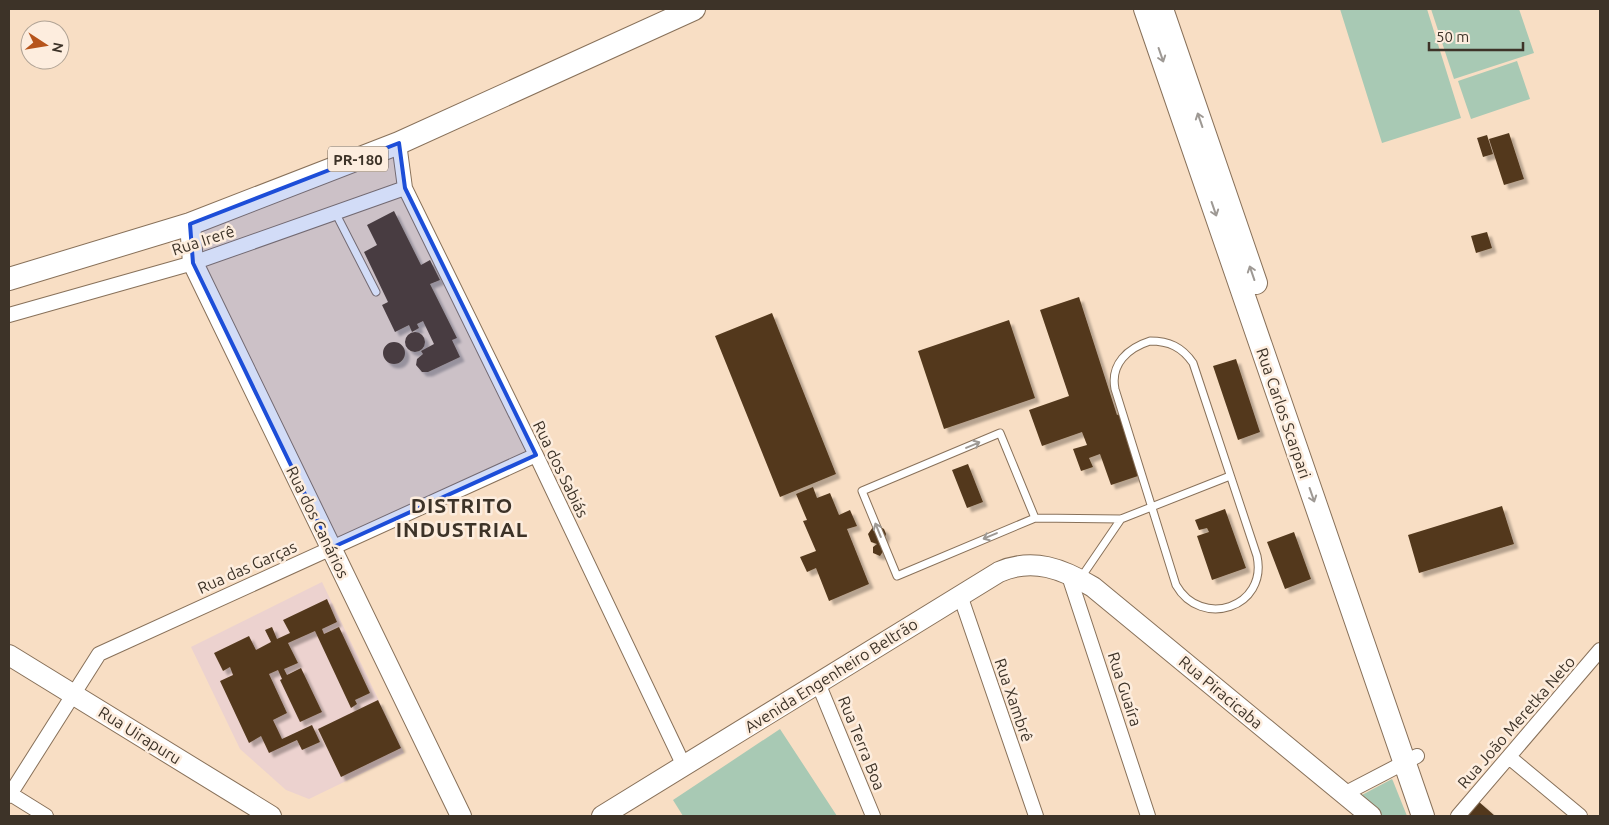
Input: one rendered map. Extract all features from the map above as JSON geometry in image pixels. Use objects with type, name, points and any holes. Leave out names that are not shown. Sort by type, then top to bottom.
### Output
[{"type":"main road","name":"PR-180","points":[[9,279],[190,224],[399,144],[694,9]]},
{"type":"main road","name":"Rua Carlos Scarpari","points":[[1145,9],[1411,759],[1438,816]]},
{"type":"main road","name":"Rua Carlos Scarpari","points":[[1162,9],[1369,638]]},
{"type":"main road","name":"Rua Carlos Scarpari","points":[[1411,759],[1423,816]]},
{"type":"street","name":"Rua dos Sabiás","points":[[399,144],[405,188],[536,455],[684,766]]},
{"type":"street","name":"Rua Irerê","points":[[9,314],[193,263],[405,188]]},
{"type":"street","name":"Rua dos Canários","points":[[190,224],[193,263],[461,816]]},
{"type":"street","name":"Rua das Garças","points":[[9,794],[99,654],[536,455]]},
{"type":"street","name":"Avenida Engenheiro Beltrão","points":[[602,816],[960,595],[1011,566],[1039,565],[1074,576]]},
{"type":"street","name":"Rua Piracicaba","points":[[1074,576],[1093,587],[1371,816]]},
{"type":"street","name":"Rua Guaíra","points":[[1074,576],[1148,816]]},
{"type":"street","name":"Rua Xambrê","points":[[960,595],[1036,816]]},
{"type":"street","name":"Rua João Meretka Neto","points":[[1458,816],[1600,650]]},
{"type":"street","name":"Rua Uirapuru","points":[[9,655],[270,816]]},
{"type":"street","name":"Rua Terra Boa","points":[[818,683],[873,816]]},
{"type":"street","points":[[1508,757],[1580,816]]},
{"type":"street","points":[[1344,794],[1411,759]]},
{"type":"street","points":[[9,794],[46,816]]},
{"type":"lane","points":[[335,212],[376,292]]},
{"type":"lane","points":[[1150,341],[1161,341],[1180,348],[1193,363],[1258,556],[1257,583],[1245,598],[1236,605],[1224,609],[1214,609],[1200,606],[1184,596],[1176,585],[1152,507],[1113,381],[1119,363],[1136,345],[1150,341]]},
{"type":"lane","points":[[1035,518],[1000,433],[862,491],[897,576],[1035,518],[1121,519],[1230,476]]},
{"type":"lane","points":[[1074,576],[1121,519]]},
{"type":"highlighted area","points":[[399,143],[405,188],[536,455],[331,548],[193,263],[190,224]]},
{"type":"shaded area","points":[[322,582],[404,753],[309,799],[286,790],[240,749],[191,647]]},
{"type":"green space","points":[[1340,9],[1427,9],[1461,118],[1382,143]]},
{"type":"green space","points":[[1431,9],[1519,9],[1534,53],[1454,79]]},
{"type":"green space","points":[[1517,61],[1530,99],[1471,119],[1458,81]]},
{"type":"green space","points":[[780,729],[837,816],[683,816],[673,800]]},
{"type":"green space","points":[[1392,779],[1407,816],[1380,816],[1360,796]]},
{"type":"building","points":[[1509,133],[1524,179],[1504,185],[1489,139]]},
{"type":"building","points":[[1487,135],[1493,154],[1483,157],[1477,138]]},
{"type":"building","points":[[394,211],[421,265],[430,260],[440,280],[430,284],[457,338],[452,340],[460,357],[428,372],[422,372],[416,365],[417,359],[423,354],[421,351],[434,344],[423,321],[417,324],[419,328],[412,332],[409,325],[395,332],[382,305],[388,302],[364,252],[377,245],[367,225]]},
{"type":"building","points":[[1487,232],[1492,248],[1476,253],[1471,236]]},
{"type":"building","points":[[1079,297],[1117,415],[1120,414],[1141,475],[1111,485],[1100,454],[1089,458],[1093,467],[1081,471],[1073,449],[1087,445],[1082,432],[1042,446],[1029,410],[1069,396],[1040,310]]},
{"type":"building","points":[[772,313],[836,474],[780,497],[715,336]]},
{"type":"building","points":[[1009,320],[1035,398],[944,429],[918,351]]},
{"type":"building","points":[[415,332],[422,335],[425,342],[422,349],[415,352],[408,349],[405,342],[408,335]]},
{"type":"building","points":[[394,342],[402,345],[405,353],[402,361],[394,364],[386,361],[383,353],[386,345]]},
{"type":"building","points":[[1236,359],[1260,432],[1238,440],[1213,366]]},
{"type":"building","points":[[968,464],[983,502],[967,508],[952,470]]},
{"type":"building","points":[[813,487],[817,498],[830,493],[839,515],[850,510],[857,526],[847,529],[869,584],[829,601],[816,568],[807,572],[800,557],[816,551],[803,521],[807,520],[796,494]]},
{"type":"building","points":[[1502,506],[1514,544],[1419,573],[1408,535]]},
{"type":"building","points":[[1225,509],[1246,568],[1212,580],[1197,536],[1209,532],[1207,528],[1199,530],[1195,520]]},
{"type":"building","points":[[879,526],[884,529],[886,534],[884,540],[879,544],[884,550],[880,556],[873,553],[873,547],[877,544],[871,542],[868,534],[873,527]]},
{"type":"building","points":[[1294,532],[1311,579],[1285,589],[1267,542]]},
{"type":"building","points":[[327,599],[337,622],[322,629],[324,634],[339,627],[370,693],[355,700],[357,704],[351,708],[315,631],[288,643],[298,663],[284,669],[287,675],[301,668],[322,712],[300,722],[280,680],[282,679],[278,670],[269,674],[287,713],[273,720],[282,739],[312,725],[320,742],[302,750],[297,740],[269,753],[261,736],[249,743],[220,681],[233,675],[230,667],[223,671],[214,653],[249,636],[256,650],[271,642],[265,630],[272,627],[277,639],[290,633],[283,620]]},
{"type":"building","points":[[378,700],[401,748],[341,777],[318,729]]},
{"type":"building","points":[[1478,801],[1495,816],[1465,816]]},
{"type":"district","name":"DISTRITO INDUSTRIAL","points":[[462,517]]}]
